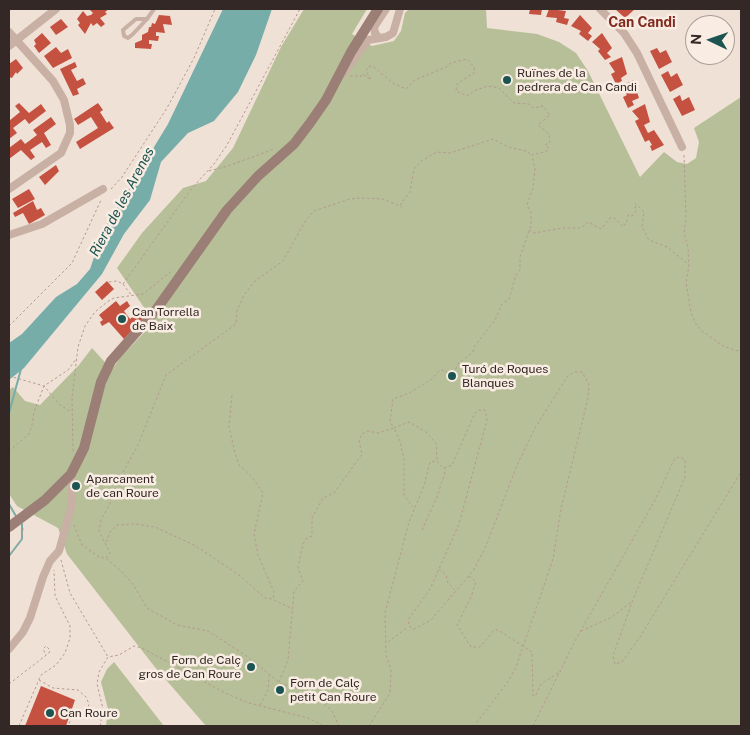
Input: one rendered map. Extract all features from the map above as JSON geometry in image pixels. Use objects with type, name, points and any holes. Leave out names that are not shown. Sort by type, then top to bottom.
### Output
[{"type":"street","points":[[9,46],[56,9]]},
{"type":"street","points":[[9,527],[45,500],[71,474],[84,448],[99,389],[110,361],[156,310],[227,210],[258,176],[299,137],[326,100],[366,26],[378,9]]},
{"type":"street","points":[[377,38],[374,26],[386,9]]},
{"type":"street","points":[[339,78],[368,40],[386,37],[393,33],[400,9]]},
{"type":"street","points":[[600,9],[624,33],[637,52],[682,147]]},
{"type":"street","points":[[366,26],[368,32],[377,38]]},
{"type":"street","points":[[9,32],[44,70],[59,90],[69,116],[70,132],[61,153],[9,189]]},
{"type":"street","points":[[9,235],[42,224],[103,189]]},
{"type":"street","points":[[9,649],[23,632],[30,618],[43,577],[57,553],[70,515],[74,494],[71,474]]},
{"type":"lane","points":[[147,19],[136,19],[124,30],[124,36],[128,38],[134,34],[147,19],[154,9]]},
{"type":"path","points":[[9,326],[72,263],[100,202],[103,189],[113,188],[122,177],[167,108],[194,58],[215,9]]},
{"type":"path","points":[[123,284],[192,188],[208,171],[233,137],[300,9]]},
{"type":"path","points":[[339,78],[362,76],[364,74],[371,80],[366,71],[369,66],[381,71],[383,76],[406,89],[415,80],[451,63],[462,59],[470,61],[475,72],[457,84],[456,91],[467,96],[476,90],[488,86],[499,88],[514,103],[529,104],[533,108],[547,108],[550,115],[538,125],[549,134],[550,142],[545,146],[549,148],[547,152],[532,155]]},
{"type":"path","points":[[400,206],[410,192],[414,169],[421,161],[437,152],[450,152],[493,139],[508,147],[526,151],[532,155],[535,169],[533,188],[527,205],[531,213],[529,230],[520,257],[520,270],[516,275],[509,299],[502,304],[495,320],[474,346],[473,352],[458,364],[451,379],[446,371],[440,370],[432,378],[409,393],[393,399],[390,422],[400,441],[404,460],[404,495],[413,508]]},
{"type":"path","points":[[208,171],[255,158],[279,147]]},
{"type":"path","points":[[682,147],[686,217],[684,234],[688,246],[689,264],[686,282],[691,313],[696,324],[723,346],[741,352]]},
{"type":"path","points":[[106,558],[110,553],[99,531],[101,520],[114,496],[117,483],[138,445],[166,375],[236,324],[237,311],[244,295],[255,281],[283,261],[306,220],[314,210],[350,199],[360,198],[383,199],[402,208]]},
{"type":"path","points":[[529,230],[534,233],[564,228],[581,228],[588,222],[601,229],[610,218],[615,218],[623,226],[627,221],[628,215],[632,216],[636,211],[635,203],[644,212],[642,227],[649,240],[667,247],[689,264]]},
{"type":"path","points":[[73,453],[72,413],[76,358],[85,326],[95,312],[114,298],[143,294],[174,269]]},
{"type":"path","points":[[110,282],[117,281],[123,284],[132,296]]},
{"type":"path","points":[[9,451],[28,434],[44,386],[68,370],[76,358]]},
{"type":"path","points":[[409,626],[414,629],[424,625],[457,592],[469,576],[486,546],[517,465],[539,422],[567,377],[574,372],[582,372],[589,384],[588,398],[561,509],[556,550],[523,646],[507,683],[474,726]]},
{"type":"path","points":[[9,376],[44,386],[59,404],[72,413]]},
{"type":"path","points":[[232,395],[230,427],[235,453],[239,465],[252,477],[263,493],[254,526],[254,534],[260,561],[274,592],[273,599]]},
{"type":"path","points":[[409,626],[408,620],[430,589],[459,524],[487,420],[485,410],[479,410],[475,413],[454,461],[446,469],[437,497],[422,530]]},
{"type":"path","points":[[279,682],[288,660],[289,629],[294,591],[303,581],[298,568],[302,544],[307,538],[312,536],[311,522],[322,498],[334,493],[362,454],[359,440],[362,434],[368,431],[378,433],[409,422],[426,432],[436,443],[437,461],[440,466],[446,469]]},
{"type":"path","points":[[533,726],[581,631],[655,500],[672,462],[677,457],[682,458],[686,467],[685,477],[632,602],[613,656],[615,664],[622,662],[640,637],[741,472]]},
{"type":"path","points":[[369,726],[390,693],[390,670],[386,655],[385,613],[413,508],[424,486],[430,462],[437,461]]},
{"type":"path","points":[[70,515],[82,545],[99,557],[106,558],[133,584],[147,608],[177,625],[208,631],[248,656],[269,676],[279,682],[310,692],[320,698],[336,717],[339,726]]},
{"type":"path","points":[[106,543],[110,532],[117,525],[134,524],[155,527],[196,546],[243,578],[268,600],[273,599],[293,609]]},
{"type":"path","points":[[57,553],[70,593],[108,657]]},
{"type":"path","points":[[19,726],[38,679],[60,659],[69,644],[70,626],[55,596],[57,553]]},
{"type":"path","points":[[438,568],[446,575],[448,582],[457,592]]},
{"type":"path","points":[[469,576],[476,582],[471,598],[457,625],[459,632],[475,649],[483,645],[494,630],[498,630],[532,652],[533,696],[536,695],[541,684],[561,671]]},
{"type":"path","points":[[581,631],[612,617],[632,602]]},
{"type":"path","points":[[387,643],[409,626]]},
{"type":"path","points":[[108,657],[119,655],[134,646],[142,648],[225,693],[259,705],[308,718],[324,726]]},
{"type":"path","points":[[9,684],[46,655]]},
{"type":"path","points":[[100,726],[103,709],[97,678],[108,657]]},
{"type":"path","points":[[259,705],[268,690],[269,676]]},
{"type":"path","points":[[38,679],[52,688],[78,690],[86,697],[89,704],[87,712],[83,716],[72,716],[68,726]]},
{"type":"green space","points":[[304,9],[367,9],[352,34],[372,46],[394,41],[401,31],[405,13],[409,9],[486,9],[487,28],[537,34],[559,42],[576,53],[588,71],[640,177],[664,152],[677,162],[687,164],[696,158],[699,142],[694,128],[741,97],[741,726],[206,726],[154,666],[67,554],[58,528],[17,506],[9,494],[9,390],[13,387],[25,401],[40,405],[79,365],[92,348],[112,370],[119,359],[154,322],[117,268],[142,233],[183,188],[206,181],[233,148],[281,47]]},
{"type":"green space","points":[[114,662],[164,726],[106,726],[108,709],[101,682],[107,669]]},
{"type":"water","name":"Riera de les Arenes","points":[[223,9],[272,9],[256,55],[238,92],[214,121],[188,133],[161,162],[150,200],[124,234],[102,274],[24,368],[9,380],[9,343],[22,334],[56,297],[77,284],[90,269],[103,231],[168,124]]},
{"type":"building","points":[[89,9],[109,9],[105,12],[107,14],[100,18],[105,24],[101,27],[97,23],[93,26],[91,23],[85,34],[78,25],[80,23],[77,19],[83,11],[87,16],[91,15],[93,13]]},
{"type":"building","points":[[530,9],[542,9],[541,15],[529,14]]},
{"type":"building","points":[[549,9],[566,11],[564,18],[569,19],[567,25],[556,22],[557,18],[546,17]]},
{"type":"building","points":[[615,9],[635,9],[625,18]]},
{"type":"building","points":[[159,15],[170,16],[172,25],[163,24],[165,33],[156,32],[156,36],[159,36],[158,41],[149,40],[149,44],[152,44],[151,49],[135,48],[135,43],[142,40],[142,35],[148,32],[152,23],[155,24]]},
{"type":"building","points":[[580,15],[592,28],[588,33],[592,36],[588,41],[579,34],[581,31],[571,26]]},
{"type":"building","points":[[61,19],[68,27],[56,35],[50,27]]},
{"type":"building","points":[[42,33],[51,43],[39,53],[34,46],[36,44],[34,40]]},
{"type":"building","points":[[602,33],[612,48],[607,53],[611,57],[605,60],[598,51],[600,49],[592,42]]},
{"type":"building","points":[[56,47],[61,53],[68,49],[72,58],[53,68],[44,56]]},
{"type":"building","points":[[657,48],[660,53],[666,50],[672,62],[659,69],[650,51]]},
{"type":"building","points":[[622,57],[627,74],[621,78],[622,81],[616,84],[611,74],[615,72],[609,63]]},
{"type":"building","points":[[16,59],[23,68],[17,74],[16,72],[12,78],[9,77],[9,64]]},
{"type":"building","points":[[75,62],[77,67],[71,70],[77,81],[83,78],[86,84],[77,89],[79,94],[73,96],[60,69]]},
{"type":"building","points":[[668,71],[671,77],[677,73],[683,85],[670,92],[661,75]]},
{"type":"building","points":[[633,80],[639,98],[632,101],[634,105],[628,108],[623,97],[627,95],[620,87]]},
{"type":"building","points":[[680,95],[682,101],[689,97],[695,110],[682,116],[673,99]]},
{"type":"building","points":[[19,103],[29,113],[41,104],[46,111],[29,124],[25,119],[13,128],[17,133],[9,139],[9,121],[20,112],[15,106]]},
{"type":"building","points":[[98,103],[103,110],[100,112],[107,123],[109,121],[114,128],[80,149],[76,142],[98,128],[91,117],[78,125],[74,119]]},
{"type":"building","points":[[645,104],[650,122],[644,125],[648,133],[654,130],[664,145],[652,151],[650,146],[652,145],[649,140],[645,142],[635,121],[639,119],[632,111]]},
{"type":"building","points":[[51,117],[56,124],[44,133],[51,145],[46,148],[42,142],[30,150],[35,157],[31,160],[21,150],[9,159],[9,148],[21,139],[25,144],[37,135],[33,130]]},
{"type":"building","points":[[56,165],[59,171],[45,185],[39,177]]},
{"type":"building","points":[[29,189],[35,199],[18,208],[12,199]]},
{"type":"building","points":[[33,201],[37,210],[41,208],[45,215],[29,224],[23,213],[15,217],[13,213]]},
{"type":"building","points":[[107,281],[114,289],[102,300],[95,292]]},
{"type":"building","name":"Can Torrella de Baix","points":[[116,301],[120,306],[127,301],[130,306],[124,311],[130,319],[142,313],[145,316],[124,339],[109,322],[102,326],[100,322],[103,320],[99,315]]},
{"type":"building","name":"Can Roure","points":[[41,686],[75,700],[66,726],[25,726]]},
{"type":"waterway","points":[[9,413],[21,369]]},
{"type":"waterway","points":[[9,504],[17,518]]},
{"type":"waterway","points":[[9,556],[22,539],[22,524]]},
{"type":"place","name":"Ruïnes de la pedrera de Can Candi","points":[[507,80]]},
{"type":"place","name":"Can Torrella de Baix","points":[[122,319]]},
{"type":"place","name":"Turó de Roques Blanques","points":[[452,376]]},
{"type":"place","name":"Aparcament de can Roure","points":[[76,486]]},
{"type":"place","name":"Forn de Calç gros de Can Roure","points":[[251,667]]},
{"type":"place","name":"Forn de Calç petit Can Roure","points":[[280,690]]},
{"type":"place","name":"Can Roure","points":[[50,713]]},
{"type":"district","name":"Can Candi","points":[[642,23]]}]
